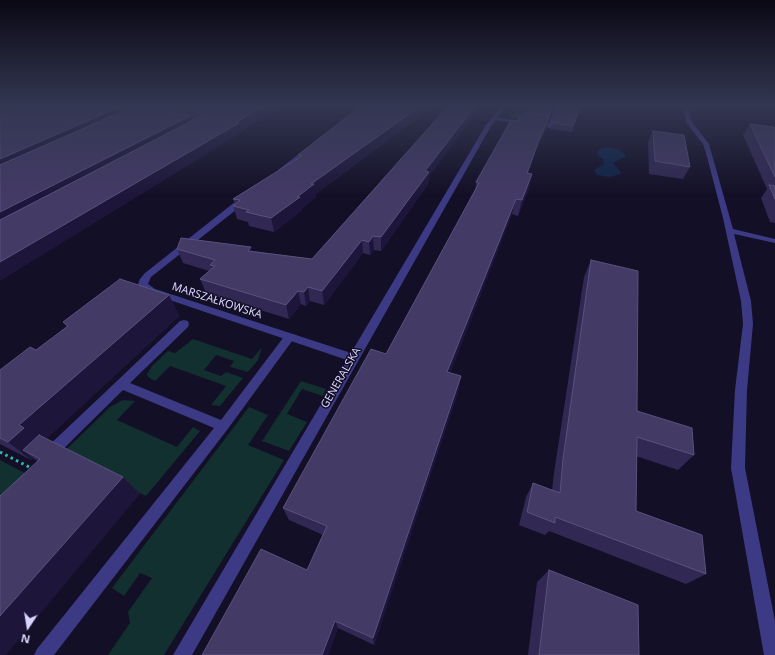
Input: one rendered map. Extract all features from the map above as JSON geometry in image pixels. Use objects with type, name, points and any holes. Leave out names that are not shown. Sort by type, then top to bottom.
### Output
[{"type":"street","name":"GENERALSKA","points":[[182,655],[483,136]]},
{"type":"street","points":[[699,136],[708,148],[730,231],[746,301],[748,324],[741,390],[738,468],[773,655]]},
{"type":"street","points":[[273,176],[316,143]]},
{"type":"street","name":"MARSZAŁKOWSKA","points":[[249,196],[151,272],[144,279],[143,284],[146,288],[152,291],[353,358]]},
{"type":"street","points":[[730,231],[775,240]]},
{"type":"street","points":[[33,469],[184,324]]},
{"type":"street","points":[[43,655],[223,426],[290,337]]},
{"type":"street","points":[[121,384],[223,426]]},
{"type":"path","points":[[0,452],[33,469]]},
{"type":"green space","points":[[193,339],[252,359],[262,347],[258,360],[248,372],[230,367],[234,361],[216,355],[204,370],[221,376],[226,372],[243,378],[220,406],[211,405],[226,386],[170,366],[155,381],[148,377],[147,374],[152,366],[168,351],[175,353]]},
{"type":"green space","points":[[301,381],[326,389],[323,396],[302,389],[287,414],[307,422],[289,451],[262,441]]},
{"type":"green space","points":[[123,400],[135,401],[117,420],[177,447],[193,427],[200,431],[146,496],[75,461],[0,538],[0,460],[36,479],[110,407]]},
{"type":"green space","points":[[249,407],[268,415],[248,445],[284,460],[164,655],[108,655],[130,623],[128,612],[152,578],[140,573],[124,596],[112,588]]},
{"type":"water","points":[[610,147],[620,150],[625,154],[625,157],[613,163],[621,172],[620,174],[610,177],[597,175],[594,170],[604,164],[603,159],[598,156],[597,152],[601,148]]},
{"type":"building","points":[[0,136],[54,136],[0,159]]},
{"type":"building","points":[[67,136],[151,136],[0,212],[0,165]]},
{"type":"building","points":[[163,136],[217,136],[0,262],[0,220]]},
{"type":"building","points":[[323,136],[379,136],[311,184],[314,184],[297,197],[300,197],[271,218],[246,212],[249,210],[233,206],[240,200],[233,199],[302,156],[298,155]]},
{"type":"building","points":[[422,136],[452,136],[425,171],[429,172],[381,237],[373,236],[369,242],[362,240],[322,291],[308,287],[304,292],[298,291],[286,305],[200,279],[215,266],[210,265],[215,260],[177,249],[181,238],[251,247],[248,251],[312,259]]},
{"type":"building","points":[[502,136],[541,136],[527,173],[532,174],[522,200],[516,199],[447,372],[461,376],[373,638],[335,621],[322,655],[202,655],[261,549],[307,570],[327,526],[283,508],[371,349],[386,354],[479,183],[476,182]]},
{"type":"building","points":[[653,136],[684,136],[690,167],[655,161]]},
{"type":"building","points":[[755,136],[775,136],[775,177]]},
{"type":"building","points":[[769,185],[775,186],[775,199]]},
{"type":"building","points":[[591,260],[638,271],[637,411],[692,428],[694,455],[637,437],[636,511],[702,535],[706,574],[555,517],[555,523],[527,512],[533,483],[560,493],[563,459]]},
{"type":"building","points":[[120,279],[169,295],[19,425],[24,428],[8,442],[0,438],[0,370],[30,347],[36,350],[68,326],[63,322]]},
{"type":"building","points":[[39,435],[123,477],[0,616],[0,496],[40,459],[23,450]]},
{"type":"building","points":[[549,570],[638,605],[639,655],[539,655]]}]
